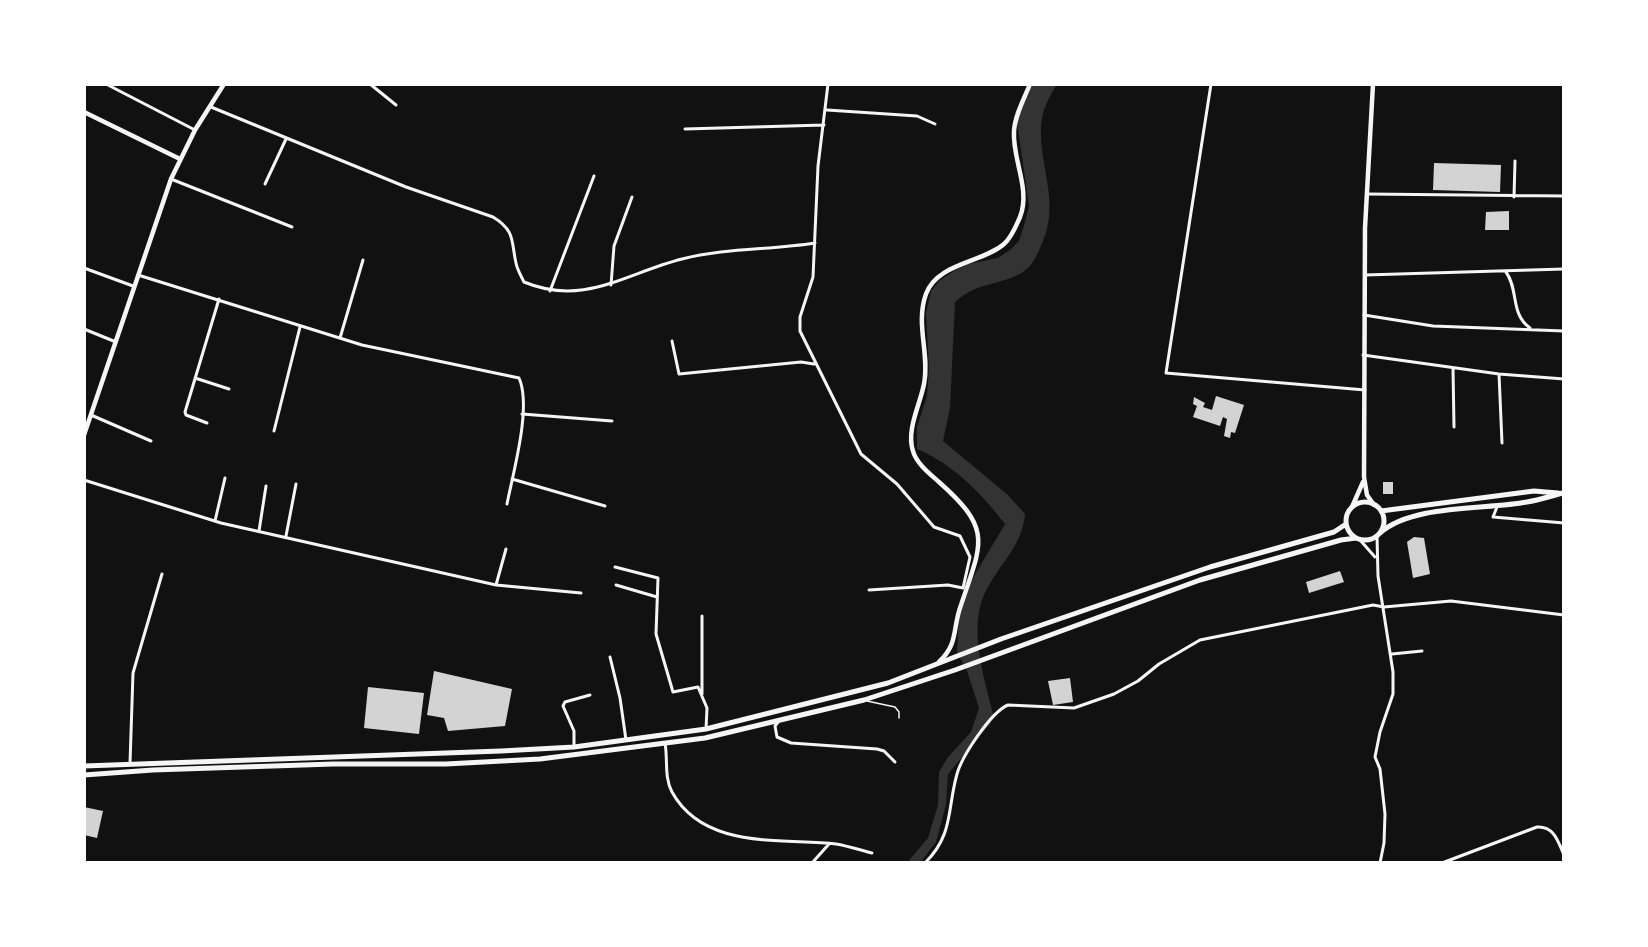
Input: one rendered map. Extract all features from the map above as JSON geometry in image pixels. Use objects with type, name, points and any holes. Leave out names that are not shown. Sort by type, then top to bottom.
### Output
[{"type":"main road","points":[[84,435],[171,178],[195,130],[224,84]]},
{"type":"main road","points":[[936,666],[953,646],[959,608],[981,540],[970,511],[926,470],[913,451],[912,431],[925,383],[922,315],[925,294],[937,276],[1004,244],[1014,232],[1022,213],[1022,181],[1013,132],[1030,84]]},
{"type":"main road","points":[[1373,84],[1367,194],[1363,355],[1364,477],[1367,495],[1381,512],[1384,520],[1378,534]]},
{"type":"main road","points":[[84,112],[180,159]]},
{"type":"main road","points":[[1358,539],[1346,524],[1347,515],[1364,477]]},
{"type":"main road","points":[[1381,512],[1534,491],[1564,493]]},
{"type":"main road","points":[[84,775],[153,770],[333,764],[466,763],[563,757],[744,729],[864,700],[1006,652],[1200,580],[1341,540],[1378,534],[1390,525],[1414,516],[1527,502],[1564,493]]},
{"type":"main road","points":[[1352,507],[1365,502],[1374,505]]},
{"type":"main road","points":[[84,765],[451,754],[574,747],[706,729],[888,683],[1001,639],[1210,567],[1334,532],[1346,524]]},
{"type":"street","points":[[106,84],[195,130]]},
{"type":"street","points":[[370,84],[396,105]]},
{"type":"street","points":[[828,84],[818,166],[813,277],[800,317],[800,331],[814,364],[861,454],[897,484],[934,527],[960,536],[970,557],[963,588],[948,585],[869,590]]},
{"type":"street","points":[[1211,84],[1166,373],[1365,390]]},
{"type":"street","points":[[209,106],[406,186],[494,217],[513,238],[516,264],[524,282],[550,291],[570,291],[611,285],[681,259],[815,243]]},
{"type":"street","points":[[826,110],[917,116],[935,124]]},
{"type":"street","points":[[685,129],[824,125]]},
{"type":"street","points":[[265,184],[286,139]]},
{"type":"street","points":[[1514,197],[1515,161]]},
{"type":"street","points":[[550,291],[594,176]]},
{"type":"street","points":[[171,178],[291,227]]},
{"type":"street","points":[[1367,194],[1564,196]]},
{"type":"street","points":[[611,285],[614,246],[632,197]]},
{"type":"street","points":[[340,338],[363,260]]},
{"type":"street","points":[[84,268],[133,285]]},
{"type":"street","points":[[1365,275],[1564,269]]},
{"type":"street","points":[[1506,272],[1514,283],[1513,298],[1520,319],[1530,329]]},
{"type":"street","points":[[137,274],[340,338],[519,378],[522,385],[522,414],[507,504]]},
{"type":"street","points":[[207,423],[186,415],[185,412],[219,299]]},
{"type":"street","points":[[1364,315],[1433,326],[1564,331]]},
{"type":"street","points":[[274,431],[300,327]]},
{"type":"street","points":[[84,329],[116,342]]},
{"type":"street","points":[[672,341],[679,374],[801,362],[814,364]]},
{"type":"street","points":[[1363,355],[1498,374],[1564,379]]},
{"type":"street","points":[[1453,368],[1454,427]]},
{"type":"street","points":[[1498,374],[1502,443]]},
{"type":"street","points":[[195,378],[229,389]]},
{"type":"street","points":[[522,414],[612,421]]},
{"type":"street","points":[[91,415],[152,441]]},
{"type":"street","points":[[215,521],[225,478]]},
{"type":"street","points":[[512,479],[604,506]]},
{"type":"street","points":[[84,480],[215,521],[496,585],[581,593]]},
{"type":"street","points":[[285,536],[296,484]]},
{"type":"street","points":[[259,531],[266,486]]},
{"type":"street","points":[[1497,505],[1493,517],[1564,523]]},
{"type":"street","points":[[1378,534],[1376,558],[1392,654],[1392,694],[1375,757],[1380,769],[1385,814],[1384,843],[1380,863]]},
{"type":"street","points":[[1358,539],[1376,558]]},
{"type":"street","points":[[496,585],[506,549]]},
{"type":"street","points":[[615,567],[658,578],[656,634],[673,692],[698,687],[707,708],[706,729]]},
{"type":"street","points":[[129,763],[133,673],[162,574]]},
{"type":"street","points":[[616,585],[657,597]]},
{"type":"street","points":[[925,863],[941,843],[947,830],[960,765],[985,724],[1001,708],[1016,704],[1054,710],[1074,708],[1114,694],[1138,681],[1159,664],[1193,643],[1210,637],[1373,605],[1384,607],[1450,601],[1564,615]]},
{"type":"street","points":[[702,616],[703,699]]},
{"type":"street","points":[[1392,654],[1422,651]]},
{"type":"street","points":[[610,657],[620,698],[626,740]]},
{"type":"street","points":[[574,747],[574,731],[562,706],[565,702],[590,695]]},
{"type":"street","points":[[778,720],[775,726],[777,737],[791,742],[877,749],[884,751],[896,762]]},
{"type":"street","points":[[665,743],[667,777],[671,791],[698,820],[727,835],[830,844],[872,853]]},
{"type":"street","points":[[1442,863],[1537,827],[1545,827],[1552,831],[1564,855]]},
{"type":"street","points":[[812,863],[830,844]]},
{"type":"lane","points":[[864,700],[874,705],[894,707],[899,712],[898,718]]},
{"type":"shaded area","points":[[1031,84],[1057,84],[1046,104],[1041,126],[1049,201],[1046,232],[1028,268],[1012,278],[974,290],[955,302],[950,408],[943,441],[1008,495],[1025,514],[1016,544],[988,587],[978,617],[979,650],[993,714],[990,724],[948,774],[946,805],[936,842],[920,863],[907,863],[928,838],[938,805],[939,772],[948,757],[971,732],[979,708],[967,671],[957,652],[959,615],[967,588],[1005,524],[987,502],[955,471],[917,449],[917,427],[927,396],[929,368],[926,313],[931,291],[940,280],[968,264],[998,258],[1019,241],[1029,206],[1017,122]]},
{"type":"building","points":[[1434,163],[1501,165],[1500,192],[1433,190]]},
{"type":"building","points":[[1509,211],[1509,230],[1485,230],[1486,212]]},
{"type":"building","points":[[1216,396],[1244,405],[1235,433],[1231,432],[1230,438],[1224,436],[1227,419],[1223,417],[1220,426],[1193,417],[1197,406],[1193,404],[1194,397],[1205,403],[1203,407],[1212,410]]},
{"type":"building","points":[[1383,482],[1393,482],[1393,494],[1383,494]]},
{"type":"building","points":[[1414,537],[1424,538],[1430,574],[1413,578],[1407,542]]},
{"type":"building","points":[[1340,571],[1344,582],[1309,593],[1306,582]]},
{"type":"building","points":[[434,671],[512,689],[505,726],[448,731],[444,718],[427,715]]},
{"type":"building","points":[[1070,678],[1073,702],[1053,705],[1048,681]]},
{"type":"building","points":[[368,687],[424,693],[419,734],[364,728]]},
{"type":"building","points":[[84,807],[103,811],[97,838],[84,835]]}]
